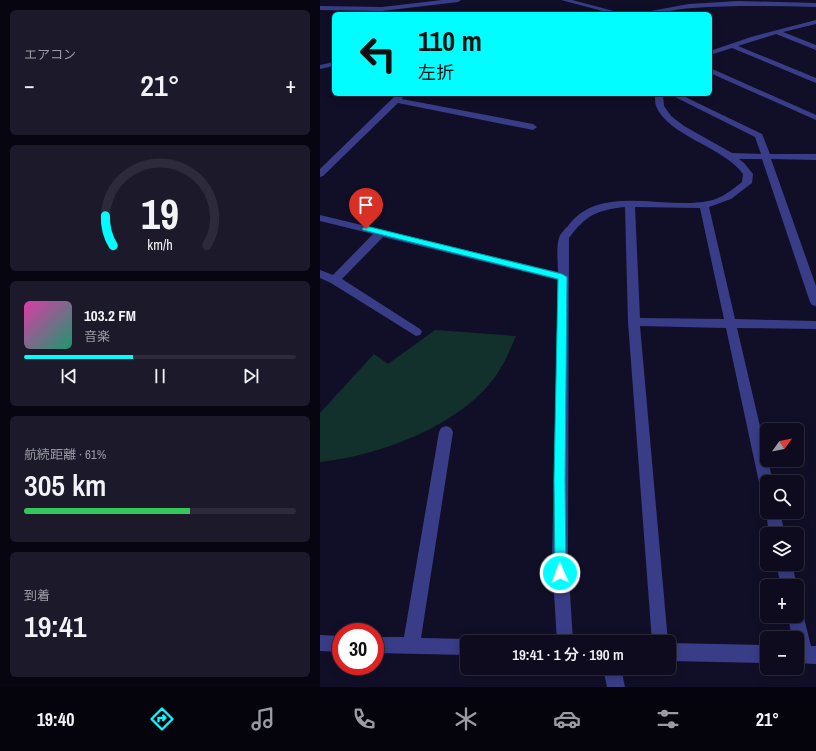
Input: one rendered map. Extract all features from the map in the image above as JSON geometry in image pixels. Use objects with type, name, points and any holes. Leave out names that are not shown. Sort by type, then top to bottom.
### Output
[{"type":"street","points":[[320,8],[382,9],[412,3],[458,0]]},
{"type":"street","points":[[564,0],[614,12]]},
{"type":"street","points":[[656,12],[689,6],[737,2],[816,5]]},
{"type":"street","points":[[712,52],[731,45],[816,22]]},
{"type":"street","points":[[776,32],[816,48]]},
{"type":"street","points":[[731,45],[816,81]]},
{"type":"street","points":[[320,67],[332,64]]},
{"type":"street","points":[[712,71],[816,118]]},
{"type":"street","points":[[565,635],[560,560],[562,277],[564,238],[570,227],[580,218],[593,211],[630,203],[704,205],[727,198],[747,183],[748,174],[742,165],[696,138],[671,120],[661,107],[658,96]]},
{"type":"street","points":[[677,96],[759,136],[816,302]]},
{"type":"street","points":[[320,174],[398,97],[533,127]]},
{"type":"street","points":[[728,156],[816,157]]},
{"type":"street","points":[[630,203],[634,322],[659,635]]},
{"type":"street","points":[[704,205],[764,475]]},
{"type":"street","points":[[320,218],[562,277]]},
{"type":"street","points":[[336,280],[381,232]]},
{"type":"street","points":[[320,274],[336,280],[416,332]]},
{"type":"street","points":[[634,322],[816,325]]},
{"type":"street","points":[[411,646],[446,432]]},
{"type":"street","points":[[798,623],[806,654]]},
{"type":"street","points":[[320,643],[332,644]]},
{"type":"street","points":[[384,645],[460,647]]},
{"type":"street","points":[[676,652],[760,654]]},
{"type":"street","points":[[613,675],[616,687]]},
{"type":"green space","points":[[435,330],[516,336],[499,372],[475,398],[457,413],[436,426],[389,446],[342,459],[320,462],[320,413],[374,354],[388,364]]},
{"type":"route","points":[[366,229],[562,277],[560,573]]}]
